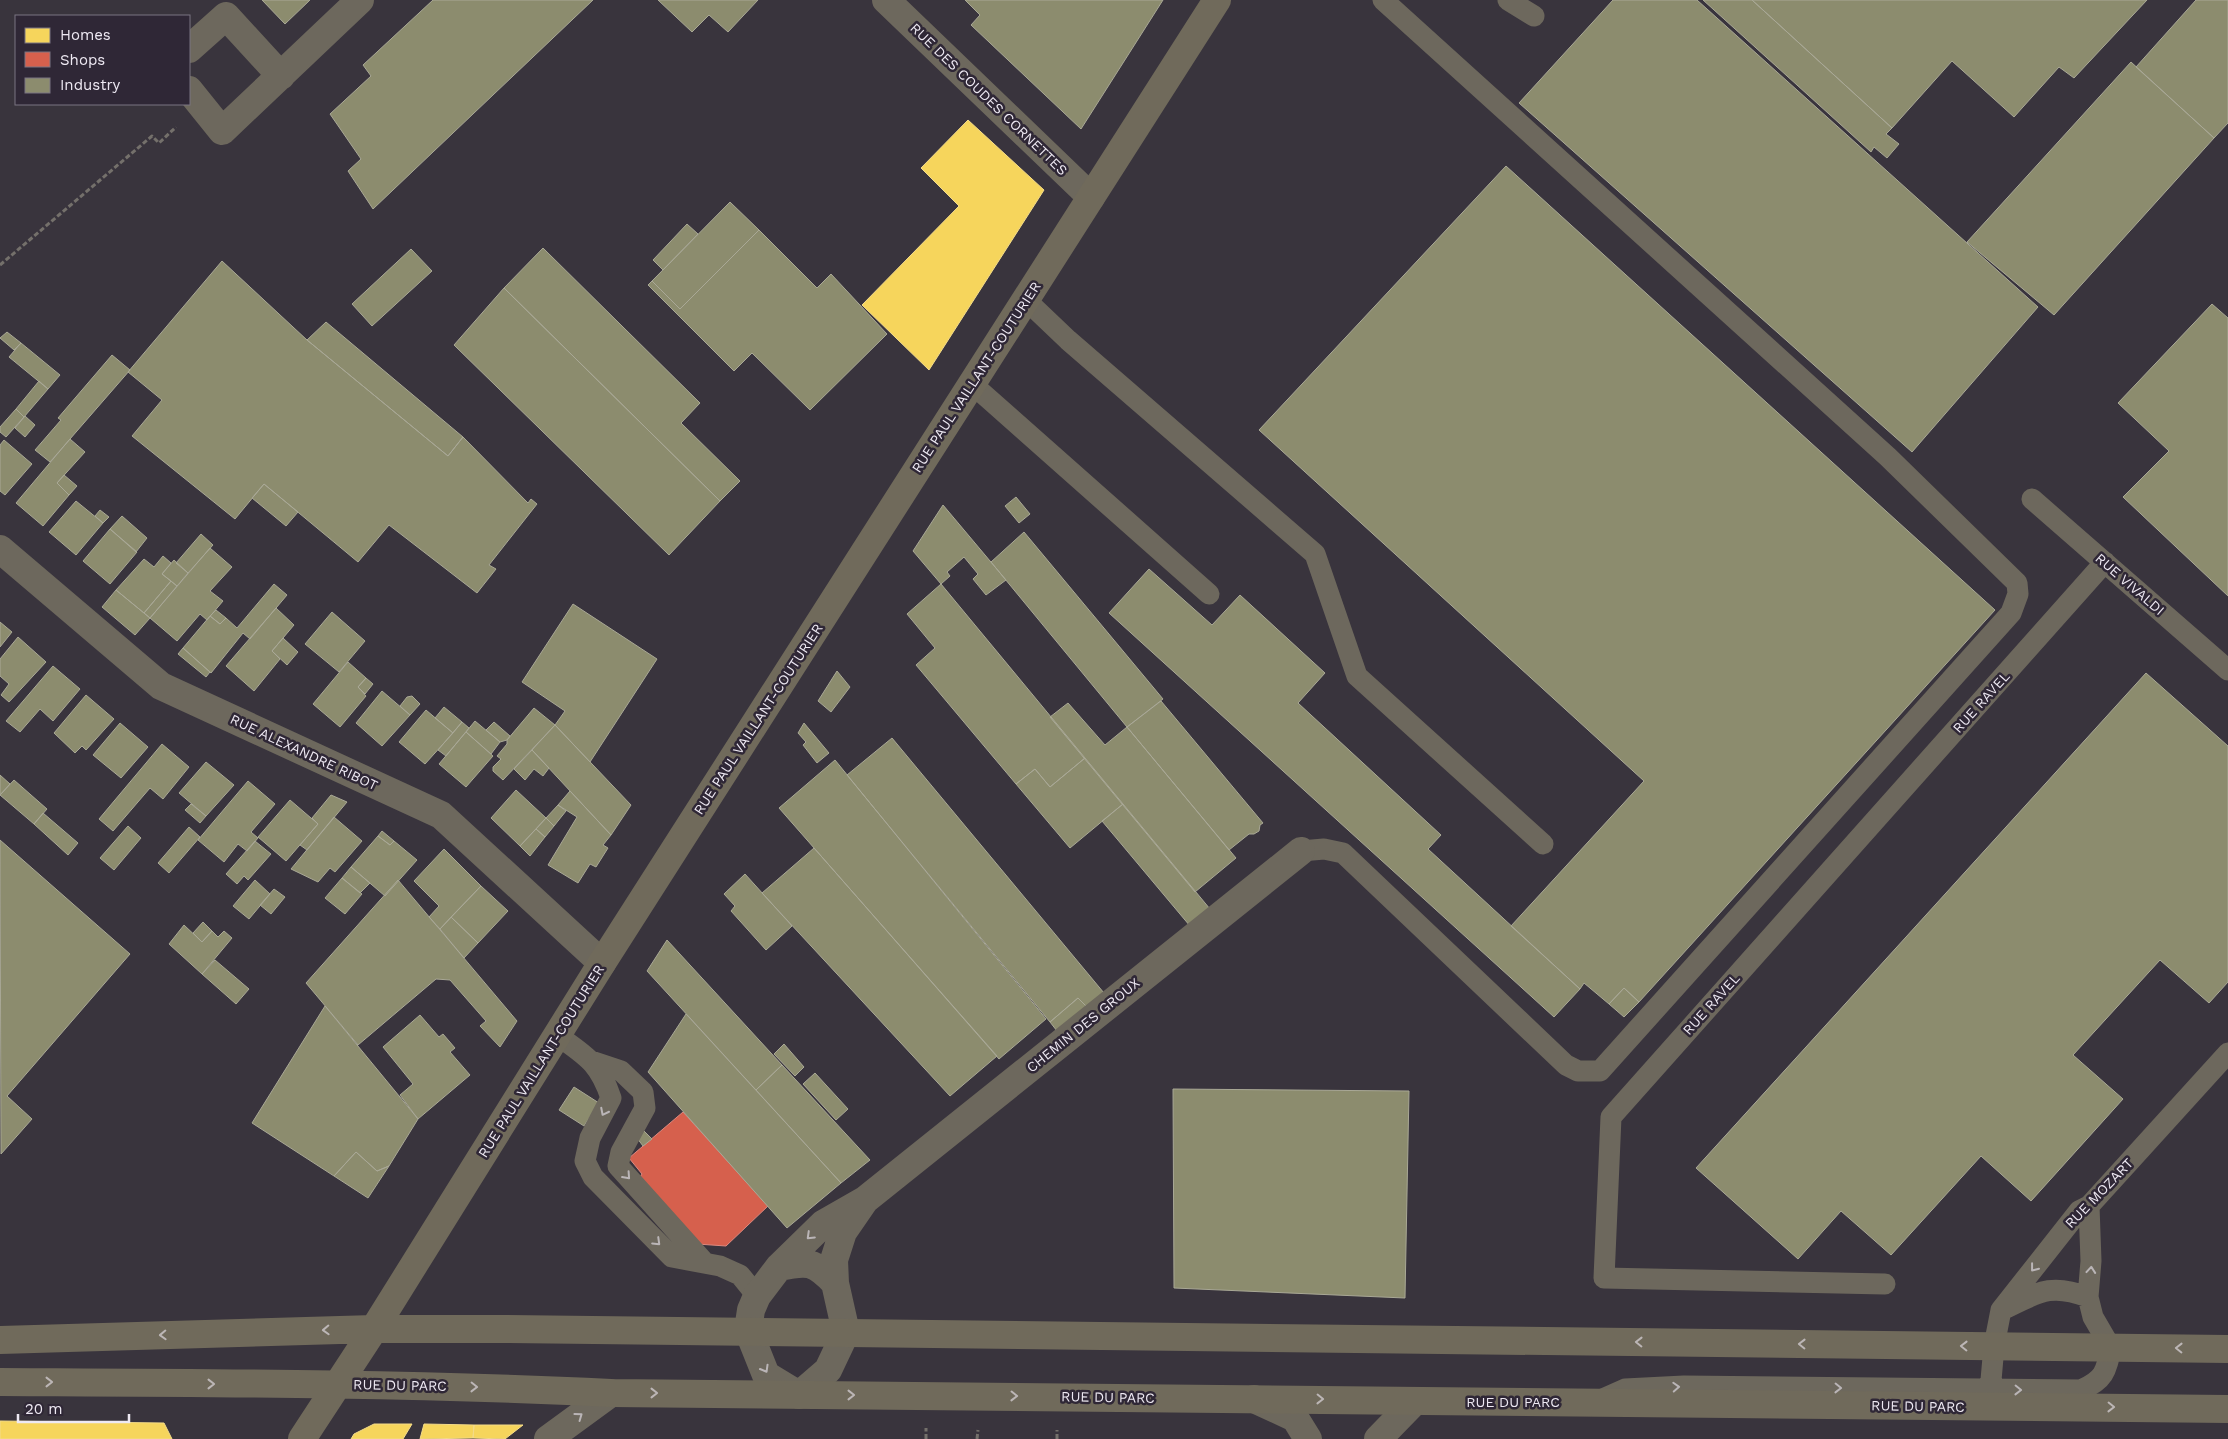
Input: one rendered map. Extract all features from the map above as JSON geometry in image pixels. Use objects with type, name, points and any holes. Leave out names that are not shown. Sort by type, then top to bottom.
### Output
[{"type":"main road","name":"RUE PAUL VAILLANT-COUTURIER","points":[[302,1439],[374,1329],[602,963],[1217,0]]},
{"type":"main road","points":[[0,1340],[374,1329],[748,1330],[2228,1349]]},
{"type":"main road","name":"RUE DU PARC","points":[[0,1382],[338,1384],[496,1387],[611,1393],[1595,1402],[1989,1398],[2228,1409]]},
{"type":"street","points":[[194,97],[222,131],[360,0]]},
{"type":"street","name":"RUE DES COUDES CORNETTES","points":[[886,0],[1091,197]]},
{"type":"street","points":[[190,48],[226,16],[281,76]]},
{"type":"street","name":"RUE ALEXANDRE RIBOT","points":[[0,549],[161,686],[442,815],[602,963]]},
{"type":"street","name":"CHEMIN DES GROUX","points":[[748,1330],[751,1310],[757,1296],[779,1267],[823,1224],[865,1200],[1301,851]]},
{"type":"street","name":"CHEMIN DES GROUX","points":[[846,1332],[835,1283],[834,1260],[843,1232],[865,1200]]},
{"type":"street","points":[[779,1267],[804,1262],[819,1266],[835,1283]]},
{"type":"street","points":[[748,1330],[766,1375],[799,1395],[828,1370],[846,1332]]},
{"type":"street","points":[[548,1439],[611,1393]]},
{"type":"street","points":[[1254,1399],[1295,1418],[1308,1439]]},
{"type":"street","points":[[1378,1439],[1415,1400]]},
{"type":"lane","points":[[1301,851],[1324,849],[1343,853],[1566,1065],[1578,1071],[1600,1071],[2011,613],[2018,594],[2017,583],[1888,457],[1383,0]]},
{"type":"lane","points":[[1508,0],[1534,16]]},
{"type":"lane","points":[[1026,300],[1068,340],[1315,554],[1357,676],[1543,844]]},
{"type":"lane","points":[[972,384],[1209,594]]},
{"type":"lane","name":"RUE VIVALDI","points":[[2032,499],[2228,670]]},
{"type":"lane","name":"RUE RAVEL","points":[[1885,1284],[1604,1278],[1611,1117],[2105,562]]},
{"type":"lane","points":[[557,1035],[594,1062],[621,1071],[643,1092],[645,1108],[621,1152],[618,1166],[705,1263]]},
{"type":"lane","name":"RUE MOZART","points":[[1989,1398],[1994,1346],[2001,1310],[2079,1211],[2089,1206],[2228,1053]]},
{"type":"lane","points":[[594,1062],[604,1078],[611,1098],[590,1138],[585,1161],[593,1177],[672,1257],[720,1266],[740,1275],[757,1296]]},
{"type":"lane","points":[[1989,1398],[2080,1390],[2095,1384],[2106,1372],[2111,1348],[2093,1317],[2088,1297],[2091,1261],[2089,1206]]},
{"type":"lane","points":[[2001,1310],[2042,1291],[2068,1289],[2088,1297]]},
{"type":"path","points":[[0,265],[152,136],[159,143],[188,105]]},
{"type":"building: Homes","points":[[968,120],[1044,190],[929,370],[862,305],[959,206],[921,168]]},
{"type":"building: Homes","points":[[0,1421],[164,1423],[172,1439],[0,1439]]},
{"type":"building: Homes","points":[[374,1424],[412,1424],[403,1439],[351,1439],[354,1434]]},
{"type":"building: Homes","points":[[424,1424],[474,1425],[473,1438],[420,1439]]},
{"type":"building: Homes","points":[[474,1425],[523,1425],[505,1439],[473,1438]]},
{"type":"building: Shops","points":[[683,1112],[768,1206],[726,1246],[697,1244],[640,1177],[642,1174],[629,1158]]},
{"type":"building: Industry","points":[[262,0],[310,0],[285,24]]},
{"type":"building: Industry","points":[[433,0],[593,0],[373,209],[348,171],[361,159],[330,114],[371,76],[363,65]]},
{"type":"building: Industry","points":[[658,0],[758,0],[728,32],[709,15],[692,32]]},
{"type":"building: Industry","points":[[965,0],[1163,0],[1081,129],[971,25],[980,15]]},
{"type":"building: Industry","points":[[1613,0],[1697,0],[2038,307],[1912,452],[1519,103]]},
{"type":"building: Industry","points":[[1703,0],[1752,0],[1892,128],[1886,134],[1899,144],[1887,158],[1874,147],[1871,152]]},
{"type":"building: Industry","points":[[1752,0],[2147,0],[2074,78],[2059,67],[2014,117],[1952,61],[1892,128]]},
{"type":"building: Industry","points":[[2196,0],[2228,0],[2228,123],[2214,138],[2136,67]]},
{"type":"building: Industry","points":[[2131,62],[2214,138],[2054,315],[1967,242]]},
{"type":"building: Industry","points":[[1506,166],[1995,610],[1639,1002],[1624,988],[1609,1004],[1584,983],[1580,989],[1511,926],[1644,781],[1259,430]]},
{"type":"building: Industry","points":[[730,202],[759,230],[680,309],[652,281]]},
{"type":"building: Industry","points":[[687,224],[698,234],[663,270],[653,260]]},
{"type":"building: Industry","points":[[759,230],[817,288],[831,274],[887,334],[810,410],[752,353],[734,371],[648,285],[652,281],[680,309]]},
{"type":"building: Industry","points":[[543,248],[700,403],[681,423],[740,481],[720,501],[504,288]]},
{"type":"building: Industry","points":[[411,249],[432,271],[372,326],[352,304]]},
{"type":"building: Industry","points":[[222,261],[307,340],[448,456],[463,437],[528,503],[531,499],[537,504],[489,565],[496,569],[477,593],[389,525],[358,562],[264,484],[235,519],[132,436],[162,400],[128,372]]},
{"type":"building: Industry","points":[[504,288],[720,501],[669,555],[454,345]]},
{"type":"building: Industry","points":[[2212,304],[2228,318],[2228,596],[2123,497],[2169,451],[2118,403]]},
{"type":"building: Industry","points":[[326,322],[463,437],[448,456],[307,340]]},
{"type":"building: Industry","points":[[7,332],[21,343],[14,350],[0,338]]},
{"type":"building: Industry","points":[[21,343],[60,375],[48,389],[9,357]]},
{"type":"building: Industry","points":[[112,355],[130,370],[50,462],[35,450],[61,420],[58,418]]},
{"type":"building: Industry","points":[[39,381],[48,389],[24,417],[16,409]]},
{"type":"building: Industry","points":[[16,409],[24,417],[6,437],[0,432],[0,427]]},
{"type":"building: Industry","points":[[25,416],[35,425],[25,437],[15,428]]},
{"type":"building: Industry","points":[[70,439],[85,452],[57,483],[69,495],[43,526],[16,503]]},
{"type":"building: Industry","points":[[4,440],[32,464],[5,495],[0,491],[0,445]]},
{"type":"building: Industry","points":[[64,475],[77,486],[69,495],[57,483]]},
{"type":"building: Industry","points":[[264,484],[298,512],[286,526],[252,498]]},
{"type":"building: Industry","points":[[1016,497],[1030,514],[1019,523],[1005,506]]},
{"type":"building: Industry","points":[[76,501],[103,523],[76,555],[49,532]]},
{"type":"building: Industry","points":[[943,505],[1006,580],[986,595],[973,579],[978,574],[964,557],[947,572],[950,576],[941,584],[913,551]]},
{"type":"building: Industry","points":[[100,510],[109,517],[103,523],[95,516]]},
{"type":"building: Industry","points":[[122,516],[147,538],[136,552],[110,529]]},
{"type":"building: Industry","points":[[110,529],[137,552],[110,584],[83,561]]},
{"type":"building: Industry","points":[[1024,532],[1163,699],[1127,727],[991,562]]},
{"type":"building: Industry","points":[[201,534],[213,545],[188,573],[176,563]]},
{"type":"building: Industry","points":[[210,548],[232,567],[210,591],[223,601],[207,620],[200,614],[177,641],[150,618]]},
{"type":"building: Industry","points":[[163,556],[171,563],[162,574],[171,581],[144,613],[116,590],[144,559],[154,567]]},
{"type":"building: Industry","points":[[174,560],[188,573],[177,586],[162,574]]},
{"type":"building: Industry","points":[[1149,569],[1212,625],[1240,595],[1325,673],[1298,703],[1441,835],[1428,849],[1580,989],[1554,1017],[1109,613]]},
{"type":"building: Industry","points":[[171,581],[177,586],[150,618],[144,613]]},
{"type":"building: Industry","points":[[274,584],[287,595],[250,639],[243,633],[211,673],[183,648],[210,616],[220,624],[226,618],[237,628]]},
{"type":"building: Industry","points":[[941,584],[1085,758],[1050,787],[1035,769],[1016,784],[916,665],[935,648],[907,614]]},
{"type":"building: Industry","points":[[116,590],[150,618],[135,635],[102,607]]},
{"type":"building: Industry","points":[[573,604],[657,659],[590,762],[555,725],[565,711],[522,682]]},
{"type":"building: Industry","points":[[276,608],[294,625],[272,651],[280,659],[254,691],[226,666]]},
{"type":"building: Industry","points":[[216,610],[226,618],[220,624],[210,616]]},
{"type":"building: Industry","points":[[332,612],[365,641],[339,672],[305,644]]},
{"type":"building: Industry","points":[[0,622],[12,632],[0,647]]},
{"type":"building: Industry","points":[[18,637],[46,662],[9,702],[1,695],[9,684],[0,676],[0,659]]},
{"type":"building: Industry","points":[[283,638],[298,652],[287,665],[272,651]]},
{"type":"building: Industry","points":[[183,648],[210,672],[206,677],[178,654]]},
{"type":"building: Industry","points":[[348,662],[366,678],[358,687],[366,696],[340,727],[313,704]]},
{"type":"building: Industry","points":[[53,666],[80,689],[53,721],[40,709],[20,732],[6,721]]},
{"type":"building: Industry","points":[[837,671],[850,687],[831,712],[818,701]]},
{"type":"building: Industry","points":[[2146,673],[2228,746],[2228,982],[2209,1003],[2160,960],[2073,1055],[2123,1099],[2031,1201],[1981,1156],[1891,1255],[1841,1211],[1798,1259],[1696,1168]]},
{"type":"building: Industry","points":[[366,678],[373,684],[365,694],[358,687]]},
{"type":"building: Industry","points":[[382,691],[410,715],[382,746],[356,723]]},
{"type":"building: Industry","points":[[86,695],[114,719],[86,750],[82,746],[75,753],[54,733]]},
{"type":"building: Industry","points":[[412,696],[420,704],[410,715],[400,706],[407,697]]},
{"type":"building: Industry","points":[[1161,701],[1263,823],[1260,825],[1259,831],[1249,834],[1229,850],[1127,727]]},
{"type":"building: Industry","points":[[1068,703],[1105,745],[1127,727],[1236,858],[1195,892],[1050,717]]},
{"type":"building: Industry","points":[[444,707],[462,722],[453,733],[435,718]]},
{"type":"building: Industry","points":[[534,708],[555,725],[503,780],[493,771],[493,767],[501,759],[497,756],[507,744],[507,740]]},
{"type":"building: Industry","points":[[426,710],[453,733],[425,764],[399,742]]},
{"type":"building: Industry","points":[[475,721],[500,742],[491,754],[466,732]]},
{"type":"building: Industry","points":[[462,722],[469,728],[446,756],[438,750]]},
{"type":"building: Industry","points":[[494,722],[510,736],[507,740],[500,742],[486,730]]},
{"type":"building: Industry","points":[[120,723],[148,747],[121,778],[93,755]]},
{"type":"building: Industry","points":[[804,723],[829,753],[817,763],[803,745],[806,742],[798,733]]},
{"type":"building: Industry","points":[[555,725],[631,805],[611,835],[532,750]]},
{"type":"building: Industry","points":[[466,732],[493,756],[466,787],[439,764]]},
{"type":"building: Industry","points":[[892,738],[1104,993],[1087,1007],[1078,998],[1050,1022],[847,775]]},
{"type":"building: Industry","points":[[162,744],[189,767],[163,799],[150,788],[113,831],[99,819]]},
{"type":"building: Industry","points":[[532,750],[549,768],[543,776],[534,769],[525,780],[514,769]]},
{"type":"building: Industry","points":[[1085,758],[1123,804],[1070,848],[1016,784],[1035,769],[1050,787]]},
{"type":"building: Industry","points":[[835,760],[1046,1019],[999,1059],[779,808]]},
{"type":"building: Industry","points":[[206,762],[234,785],[206,816],[179,793]]},
{"type":"building: Industry","points":[[0,775],[10,784],[0,795]]},
{"type":"building: Industry","points":[[14,780],[47,809],[34,824],[0,795]]},
{"type":"building: Industry","points":[[248,781],[275,804],[251,832],[258,838],[247,851],[238,844],[224,862],[198,840]]},
{"type":"building: Industry","points":[[516,790],[546,818],[520,846],[491,818]]},
{"type":"building: Industry","points":[[570,791],[611,835],[603,845],[608,848],[596,867],[590,864],[578,883],[548,865],[577,817],[558,805]]},
{"type":"building: Industry","points":[[331,795],[347,802],[307,850],[300,845],[318,824],[312,818]]},
{"type":"building: Industry","points":[[290,800],[318,824],[286,861],[258,837]]},
{"type":"building: Industry","points":[[191,804],[206,816],[200,823],[185,810]]},
{"type":"building: Industry","points":[[1123,804],[1210,909],[1190,926],[1102,821]]},
{"type":"building: Industry","points":[[558,805],[566,811],[554,826],[546,818]]},
{"type":"building: Industry","points":[[43,813],[78,843],[68,855],[34,824]]},
{"type":"building: Industry","points":[[334,817],[362,841],[335,872],[330,868],[318,882],[291,869]]},
{"type":"building: Industry","points":[[546,818],[554,826],[545,837],[536,829]]},
{"type":"building: Industry","points":[[128,826],[141,838],[114,870],[100,858]]},
{"type":"building: Industry","points":[[189,827],[200,837],[169,873],[158,863]]},
{"type":"building: Industry","points":[[536,829],[545,837],[530,856],[520,846]]},
{"type":"building: Industry","points":[[382,831],[394,841],[390,845],[378,836]]},
{"type":"building: Industry","points":[[378,836],[390,845],[394,841],[417,860],[385,896],[351,867]]},
{"type":"building: Industry","points":[[0,840],[130,954],[7,1096],[32,1119],[1,1154]]},
{"type":"building: Industry","points":[[255,841],[271,854],[248,880],[244,876],[237,884],[226,874]]},
{"type":"building: Industry","points":[[814,848],[997,1056],[950,1096],[762,893]]},
{"type":"building: Industry","points":[[444,849],[481,886],[440,929],[429,917],[439,906],[414,881]]},
{"type":"building: Industry","points":[[351,867],[370,883],[360,893],[342,878]]},
{"type":"building: Industry","points":[[745,874],[792,926],[766,950],[731,911],[735,906],[724,894]]},
{"type":"building: Industry","points":[[342,878],[362,894],[345,914],[325,898]]},
{"type":"building: Industry","points":[[255,880],[270,894],[249,919],[233,906]]},
{"type":"building: Industry","points":[[398,880],[517,1021],[500,1047],[480,1026],[486,1021],[450,980],[436,979],[358,1045],[306,983]]},
{"type":"building: Industry","points":[[481,886],[508,911],[478,943],[451,917]]},
{"type":"building: Industry","points":[[274,889],[285,897],[271,914],[260,905]]},
{"type":"building: Industry","points":[[451,917],[478,943],[464,958],[440,929]]},
{"type":"building: Industry","points":[[203,922],[212,931],[202,942],[193,933]]},
{"type":"building: Industry","points":[[184,925],[202,942],[212,931],[218,937],[224,931],[232,938],[202,974],[169,944]]},
{"type":"building: Industry","points":[[667,940],[782,1065],[756,1090],[647,971]]},
{"type":"building: Industry","points":[[215,960],[249,989],[236,1004],[202,974]]},
{"type":"building: Industry","points":[[1624,988],[1639,1002],[1624,1017],[1609,1004]]},
{"type":"building: Industry","points":[[1078,998],[1087,1007],[1057,1031],[1050,1022]]},
{"type":"building: Industry","points":[[325,1006],[418,1119],[389,1166],[377,1171],[356,1152],[334,1176],[252,1123]]},
{"type":"building: Industry","points":[[686,1014],[841,1183],[787,1228],[648,1072]]},
{"type":"building: Industry","points":[[420,1015],[439,1037],[443,1034],[455,1048],[450,1052],[470,1075],[418,1119],[400,1095],[413,1084],[383,1047]]},
{"type":"building: Industry","points":[[784,1044],[804,1067],[795,1076],[774,1054]]},
{"type":"building: Industry","points":[[782,1065],[870,1160],[841,1183],[756,1090]]},
{"type":"building: Industry","points":[[815,1073],[848,1109],[836,1120],[803,1084]]},
{"type":"building: Industry","points":[[574,1087],[599,1103],[584,1126],[559,1110]]},
{"type":"building: Industry","points":[[1173,1089],[1409,1091],[1405,1298],[1174,1288]]},
{"type":"building: Industry","points":[[644,1131],[652,1139],[643,1146],[637,1138]]},
{"type":"building: Industry","points":[[356,1152],[377,1171],[389,1166],[368,1198],[334,1176]]}]
